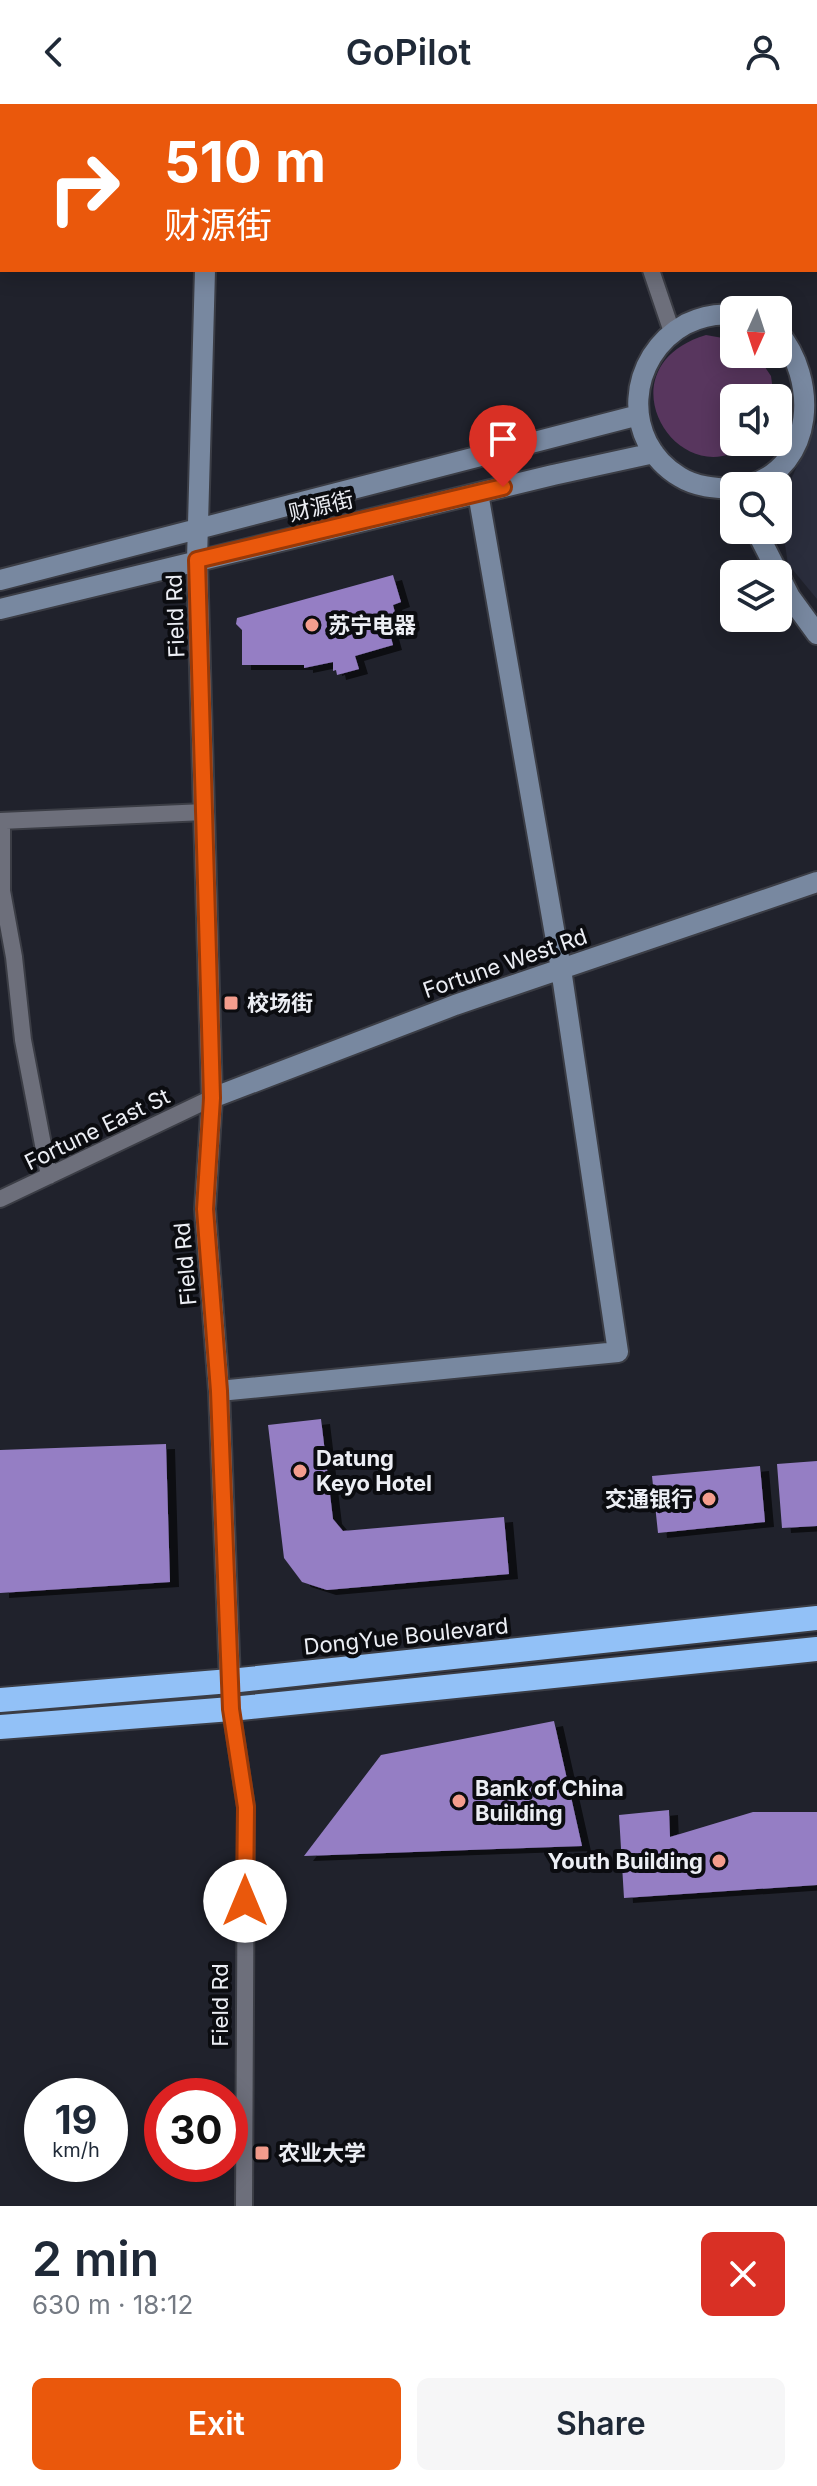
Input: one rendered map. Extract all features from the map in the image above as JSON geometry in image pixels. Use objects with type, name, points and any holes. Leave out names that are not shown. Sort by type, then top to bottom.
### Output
[{"type":"highway","name":"DongYue Boulevard","points":[[0,1700],[230,1681],[817,1618]]},
{"type":"highway","points":[[0,1727],[231,1709],[817,1649]]},
{"type":"street","name":"Field Rd","points":[[205,272],[197,560],[212,1098],[205,1209],[219,1391],[231,1709],[246,1807],[244,2206]]},
{"type":"street","points":[[652,272],[672,332]]},
{"type":"street","points":[[720,315],[697,318],[672,332],[652,353],[640,379],[637,407],[644,435],[654,453],[680,477],[707,488],[720,488]]},
{"type":"street","points":[[792,340],[817,348]]},
{"type":"street","points":[[776,472],[787,465],[804,441],[813,413],[812,383],[801,356],[792,346]]},
{"type":"street","name":"财源街","points":[[0,580],[639,415]]},
{"type":"street","name":"财源街","points":[[0,609],[654,453]]},
{"type":"street","points":[[219,1391],[618,1352],[561,969],[478,493]]},
{"type":"street","points":[[763,544],[790,597],[817,634]]},
{"type":"street","points":[[49,1176],[23,1040],[14,957],[2,891],[1,821],[205,812]]},
{"type":"street","name":"Fortune West Rd","points":[[212,1098],[455,1005],[817,882]]},
{"type":"street","name":"Fortune East St","points":[[0,1199],[212,1098]]},
{"type":"shaded area","points":[[706,335],[720,338],[720,368],[766,368],[771,376],[772,384],[720,384],[720,456],[699,455],[677,443],[661,423],[654,399],[657,374],[674,351]]},
{"type":"shaded area","points":[[817,422],[817,599],[792,569],[792,560],[787,560],[785,544],[792,544],[792,477]]},
{"type":"building","name":"苏宁电器","points":[[393,575],[401,602],[393,605],[397,620],[387,623],[393,645],[355,656],[359,669],[337,675],[336,670],[333,671],[333,662],[304,668],[304,665],[242,665],[242,630],[236,624],[237,618]]},
{"type":"building","name":"Datung Keyo Hotel","points":[[321,1419],[333,1519],[343,1531],[504,1517],[509,1574],[327,1590],[302,1582],[284,1558],[268,1425]]},
{"type":"building","points":[[166,1444],[170,1582],[0,1593],[0,1450]]},
{"type":"building","points":[[817,1461],[817,1526],[782,1528],[777,1464]]},
{"type":"building","name":"交通银行","points":[[760,1466],[765,1522],[658,1533],[652,1476]]},
{"type":"building","name":"Bank of China Building","points":[[554,1721],[582,1846],[304,1856],[381,1755]]},
{"type":"building","name":"Youth Building","points":[[669,1810],[670,1837],[753,1812],[817,1812],[817,1885],[624,1898],[619,1815]]},
{"type":"place","name":"苏宁电器","points":[[312,625]]},
{"type":"place","name":"校场街","points":[[231,1003]]},
{"type":"place","name":"Datung Keyo Hotel","points":[[300,1471]]},
{"type":"place","name":"交通银行","points":[[709,1499]]},
{"type":"place","name":"Bank of China Building","points":[[459,1801]]},
{"type":"place","name":"Youth Building","points":[[719,1861]]},
{"type":"place","name":"农业大学","points":[[262,2153]]},
{"type":"route","points":[[245,1901],[246,1807],[231,1709],[219,1391],[205,1209],[212,1098],[197,560],[503,487]]}]
